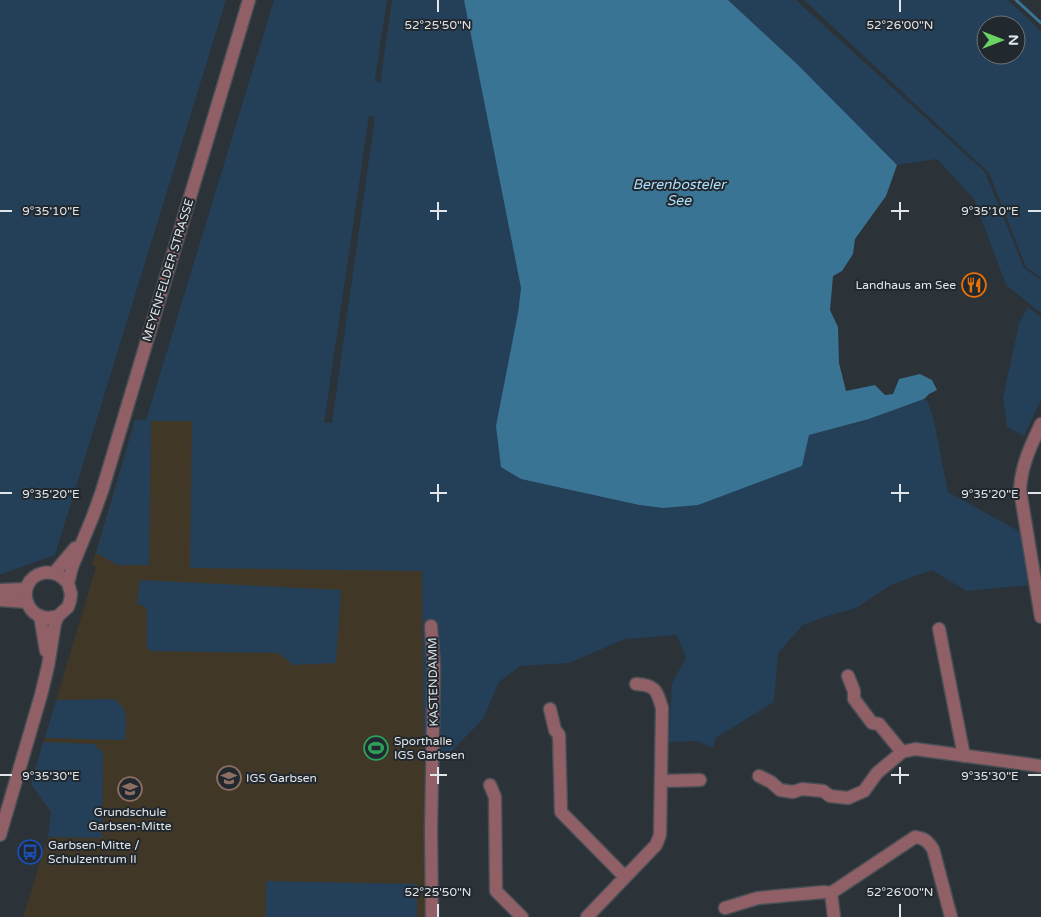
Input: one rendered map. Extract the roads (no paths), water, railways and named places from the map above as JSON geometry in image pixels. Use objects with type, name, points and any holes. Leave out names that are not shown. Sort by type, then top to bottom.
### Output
[{"type":"street","name":"MEYENFELDER STRASSE","points":[[0,835],[41,695],[55,623],[58,616],[68,607],[70,601],[71,594],[68,583],[72,567],[94,516],[102,491],[249,0]]},
{"type":"street","points":[[1041,424],[1023,465],[1020,484],[1021,502],[1041,617]]},
{"type":"street","name":"MEYENFELDER STRASSE","points":[[54,573],[83,538]]},
{"type":"street","points":[[58,616],[52,618],[34,613],[27,602],[26,588],[40,574],[54,573],[68,583]]},
{"type":"street","points":[[0,590],[26,588]]},
{"type":"street","points":[[0,600],[27,602]]},
{"type":"street","name":"MEYENFELDER STRASSE","points":[[40,616],[48,666]]},
{"type":"street","name":"KASTENDAMM","points":[[431,626],[434,667],[431,830],[432,917]]},
{"type":"street","points":[[939,630],[964,756]]},
{"type":"street","points":[[848,676],[854,692],[854,700],[872,722],[878,724],[902,752]]},
{"type":"street","points":[[587,917],[659,841],[662,708],[657,692],[649,684],[636,684]]},
{"type":"street","points":[[550,709],[554,730],[559,735],[561,812],[625,877]]},
{"type":"street","points":[[759,776],[771,782],[780,790],[793,792],[802,789],[823,791],[830,796],[848,798],[864,791],[877,772],[902,752],[915,749],[1041,766]]},
{"type":"street","points":[[661,781],[700,780]]},
{"type":"street","points":[[490,785],[495,797],[496,891],[522,917]]},
{"type":"street","points":[[831,894],[915,837],[922,838],[928,841],[933,849],[951,917]]},
{"type":"street","points":[[725,908],[758,898],[824,892],[831,894]]},
{"type":"street","points":[[831,894],[834,917]]},
{"type":"water","name":"Berenbosteler See","points":[[464,0],[728,0],[797,64],[897,165],[886,196],[855,239],[853,254],[842,271],[833,276],[830,310],[838,327],[839,363],[846,391],[875,385],[885,395],[893,394],[899,379],[920,374],[932,380],[937,390],[924,399],[869,419],[809,435],[802,466],[698,505],[663,508],[639,505],[521,479],[501,467],[496,426],[518,313],[521,288]]},
{"type":"waterway","points":[[1016,0],[1041,23]]},
{"type":"place","name":"Landhaus am See","points":[[974,285]]},
{"type":"place","name":"Sporthalle IGS Garbsen","points":[[376,748]]},
{"type":"place","name":"IGS Garbsen","points":[[229,778]]},
{"type":"place","name":"Grundschule Garbsen-Mitte","points":[[130,789]]},
{"type":"place","name":"Garbsen-Mitte / Schulzentrum II","points":[[30,852]]}]
